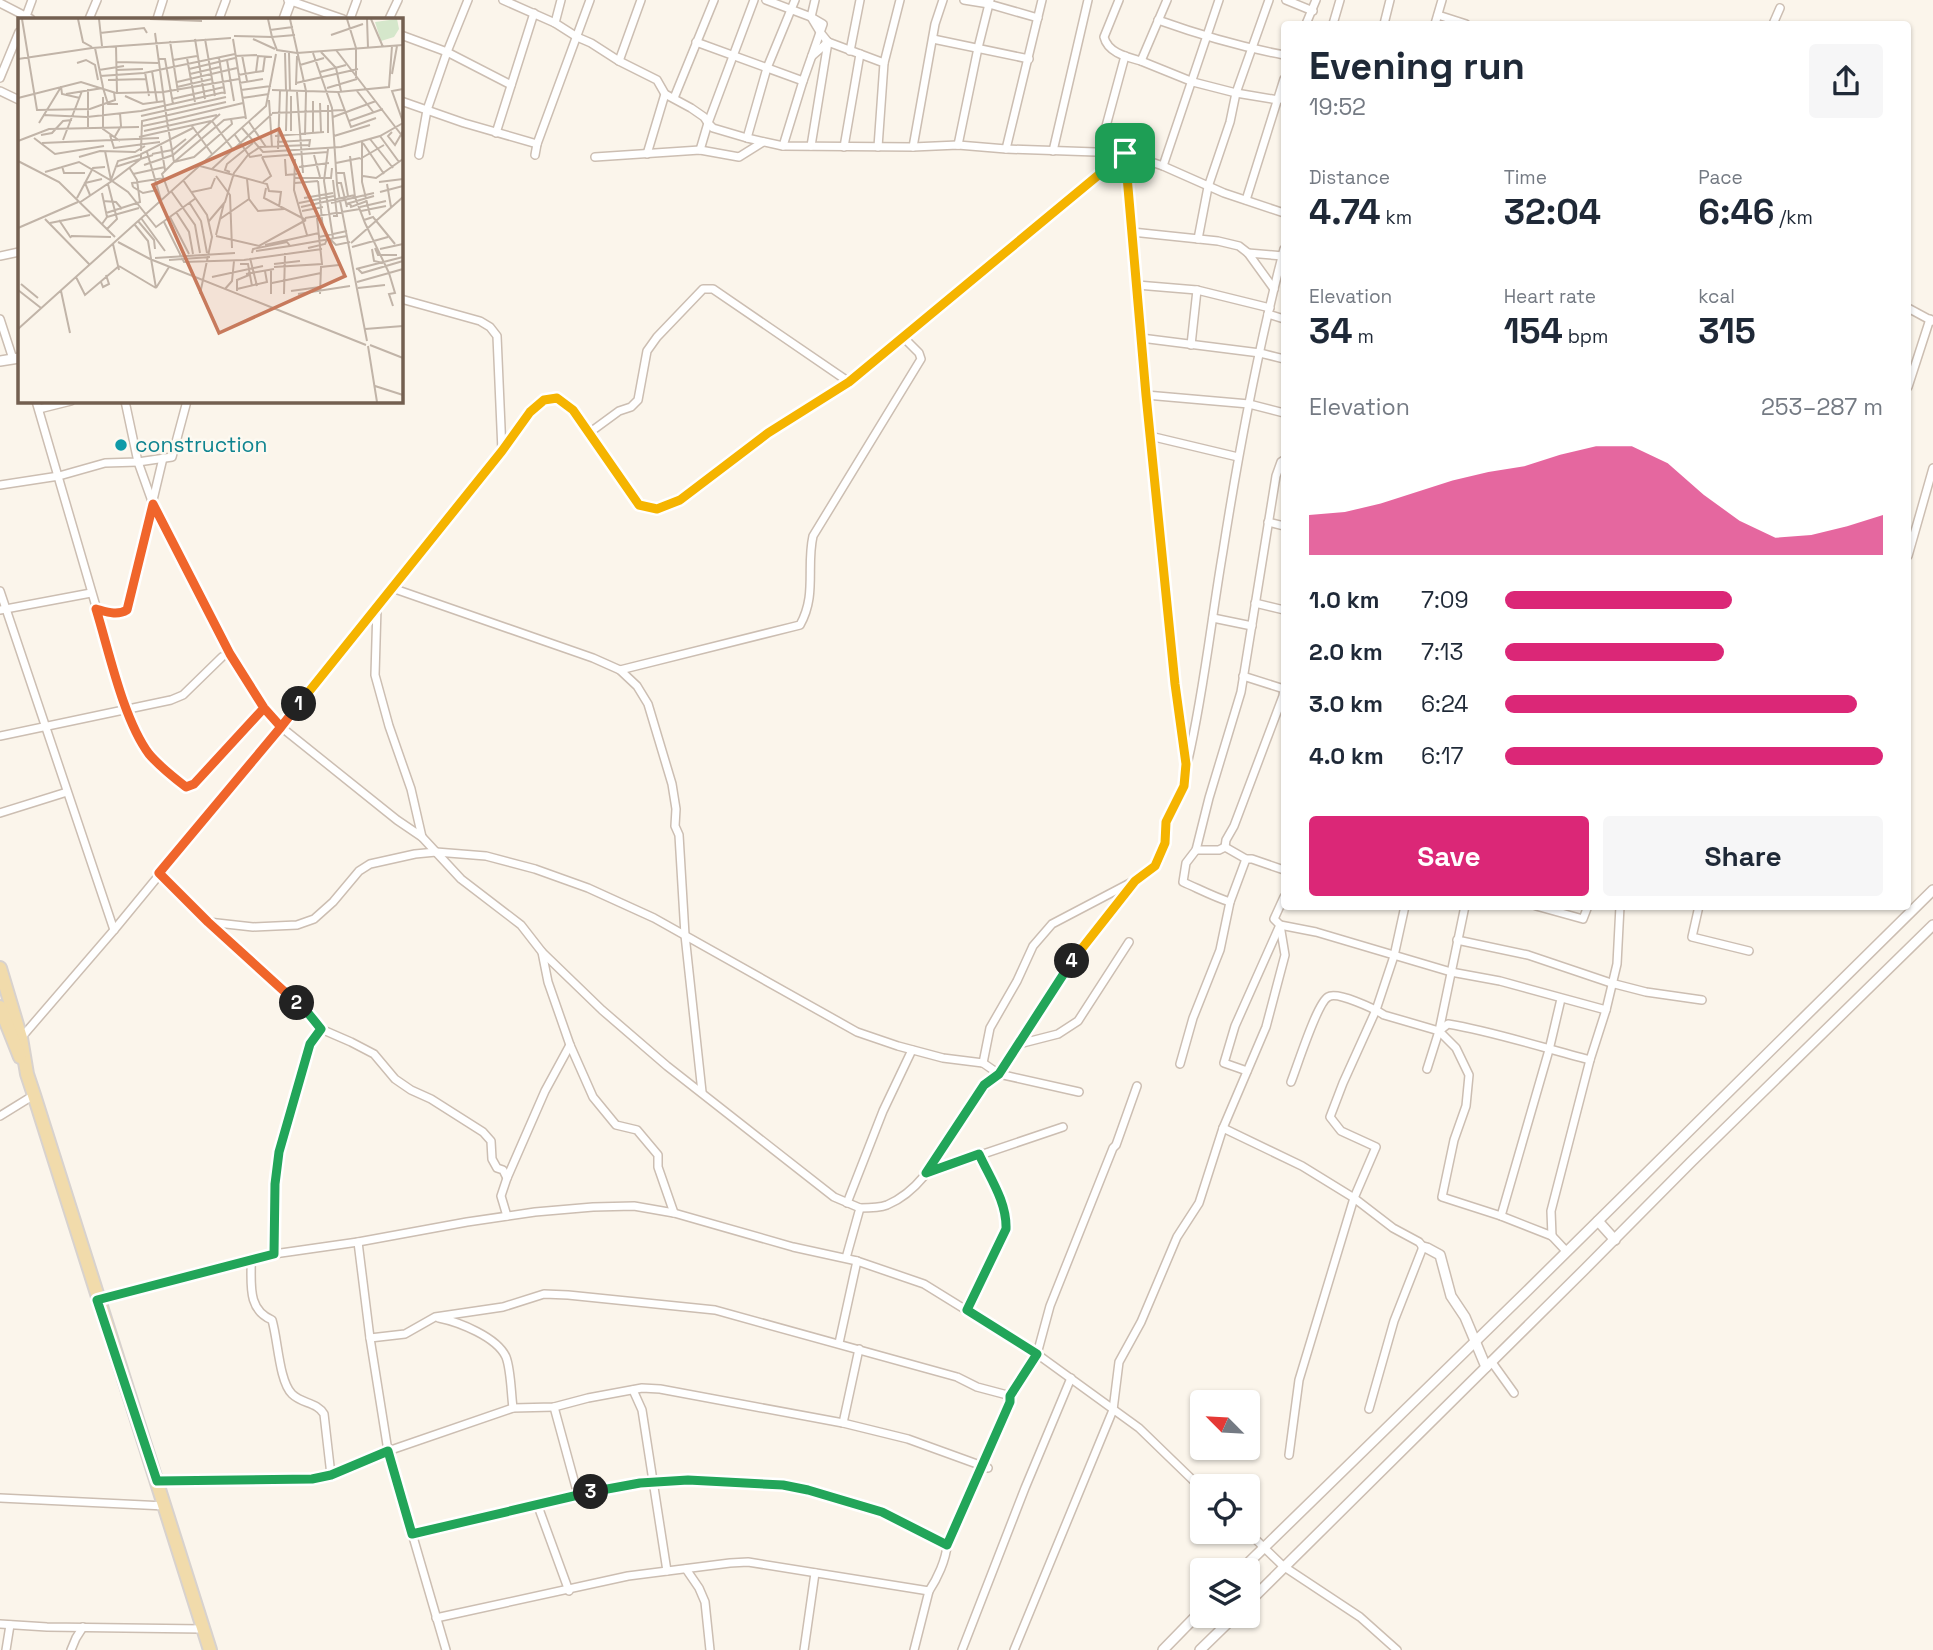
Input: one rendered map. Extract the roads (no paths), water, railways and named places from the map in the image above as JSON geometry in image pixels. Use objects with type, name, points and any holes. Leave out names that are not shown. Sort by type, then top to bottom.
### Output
[{"type":"main road","points":[[0,968],[21,1038],[27,1074]]},
{"type":"main road","points":[[1,1010],[27,1074],[210,1650]]},
{"type":"street","points":[[0,4],[27,18],[32,0]]},
{"type":"street","points":[[89,18],[97,0]]},
{"type":"street","points":[[157,18],[163,0]]},
{"type":"street","points":[[219,18],[226,0]]},
{"type":"street","points":[[284,18],[290,0],[341,18]]},
{"type":"street","points":[[350,18],[357,0]]},
{"type":"street","points":[[389,18],[398,0]]},
{"type":"street","points":[[419,155],[427,110],[468,0]]},
{"type":"street","points":[[555,23],[561,0]]},
{"type":"street","points":[[535,155],[590,0]]},
{"type":"street","points":[[619,61],[641,0]]},
{"type":"street","points":[[674,98],[714,0]]},
{"type":"street","points":[[700,150],[754,0]]},
{"type":"street","points":[[766,0],[811,17],[822,24],[783,146]]},
{"type":"street","points":[[747,138],[767,68],[795,0]]},
{"type":"street","points":[[811,17],[815,0]]},
{"type":"street","points":[[850,51],[860,0]]},
{"type":"street","points":[[878,147],[884,62],[900,0]]},
{"type":"street","points":[[913,147],[943,0]]},
{"type":"street","points":[[964,0],[990,2],[1038,18]]},
{"type":"street","points":[[1006,149],[1042,0]]},
{"type":"street","points":[[1053,151],[1088,0]]},
{"type":"street","points":[[1119,0],[1104,37],[1105,43],[1116,52],[1193,82],[1278,100]]},
{"type":"street","points":[[1141,61],[1167,0]]},
{"type":"street","points":[[1163,166],[1219,0]]},
{"type":"street","points":[[1198,239],[1208,187],[1230,122],[1236,93],[1269,0]]},
{"type":"street","points":[[1286,0],[1313,11]]},
{"type":"street","points":[[1308,21],[1317,0]]},
{"type":"street","points":[[1334,21],[1340,0]]},
{"type":"street","points":[[1385,21],[1390,0]]},
{"type":"street","points":[[1436,21],[1442,0]]},
{"type":"street","points":[[509,1],[555,23],[657,80],[665,94],[704,117],[713,128],[747,138],[783,146],[958,145],[1125,153],[1163,166],[1208,187],[1281,212]]},
{"type":"street","points":[[958,145],[990,2]]},
{"type":"street","points":[[1774,21],[1780,8]]},
{"type":"street","points":[[496,133],[534,13]]},
{"type":"street","points":[[1438,15],[1457,21]]},
{"type":"street","points":[[1158,20],[1206,37],[1281,55]]},
{"type":"street","points":[[0,78],[18,34]]},
{"type":"street","points":[[402,35],[447,52],[511,85]]},
{"type":"street","points":[[818,36],[850,51],[884,62]]},
{"type":"street","points":[[933,39],[1029,58]]},
{"type":"street","points":[[696,42],[803,81]]},
{"type":"street","points":[[811,56],[828,42]]},
{"type":"street","points":[[811,146],[828,42]]},
{"type":"street","points":[[844,146],[860,54]]},
{"type":"street","points":[[1099,152],[1125,56]]},
{"type":"street","points":[[1246,200],[1281,90]]},
{"type":"street","points":[[0,91],[18,100]]},
{"type":"street","points":[[648,154],[665,94]]},
{"type":"street","points":[[402,102],[537,145]]},
{"type":"street","points":[[595,157],[700,150],[739,157],[763,142]]},
{"type":"street","points":[[1125,153],[1150,436],[1175,684],[1186,764]]},
{"type":"street","points":[[21,1038],[281,727],[502,451],[530,412],[544,400],[557,398],[573,410],[639,505],[657,509],[680,500],[768,433],[849,382],[1125,153]]},
{"type":"street","points":[[1132,232],[1219,241],[1240,246],[1274,289]]},
{"type":"street","points":[[0,256],[18,252]]},
{"type":"street","points":[[1248,253],[1281,252]]},
{"type":"street","points":[[983,1063],[990,1028],[1033,946],[1052,924],[1135,881],[1155,866],[1165,843],[1166,822],[1184,786],[1186,764],[1198,717],[1238,457],[1281,263]]},
{"type":"street","points":[[1137,285],[1197,290],[1269,311],[1281,317]]},
{"type":"street","points":[[589,432],[638,400],[648,351],[657,337],[703,289],[713,289],[849,382]]},
{"type":"street","points":[[1191,345],[1197,290]]},
{"type":"street","points":[[402,299],[480,321],[490,327],[497,336],[502,451]]},
{"type":"street","points":[[1911,310],[1931,320],[1911,378]]},
{"type":"street","points":[[0,319],[16,358],[0,361]]},
{"type":"street","points":[[621,670],[800,625],[807,614],[811,594],[813,536],[921,359],[919,353],[904,338]]},
{"type":"street","points":[[1141,338],[1260,353],[1281,358]]},
{"type":"street","points":[[1146,395],[1249,404],[1281,412]]},
{"type":"street","points":[[63,402],[38,405],[96,609],[127,709],[139,738],[151,756],[186,787],[194,784],[264,708]]},
{"type":"street","points":[[125,402],[138,462],[153,504],[210,618],[264,708],[281,727],[422,837],[461,879],[521,925],[542,952],[602,1010],[667,1066],[834,1197],[860,1209],[884,1206],[902,1197],[926,1173],[984,1085],[999,1074],[1069,965],[1135,881]]},
{"type":"street","points":[[0,485],[59,476],[104,463],[172,457],[187,402]]},
{"type":"street","points":[[1150,436],[1238,457]]},
{"type":"street","points":[[96,609],[113,613],[127,610],[163,458]]},
{"type":"street","points":[[1230,902],[1182,882],[1186,863],[1196,850],[1241,692],[1276,476],[1281,462]]},
{"type":"street","points":[[1911,545],[1933,468]]},
{"type":"street","points":[[1268,522],[1281,525]]},
{"type":"street","points":[[392,588],[593,657],[621,670],[637,686],[648,704],[672,785],[676,809],[685,935],[702,1092]]},
{"type":"street","points":[[0,591],[3,610],[46,727],[114,930]]},
{"type":"street","points":[[3,610],[92,593]]},
{"type":"street","points":[[1255,603],[1281,609]]},
{"type":"street","points":[[377,606],[375,676],[411,789],[422,837]]},
{"type":"street","points":[[1213,618],[1252,626]]},
{"type":"street","points":[[0,736],[171,700],[183,695],[198,683],[222,657]]},
{"type":"street","points":[[1243,676],[1281,688]]},
{"type":"street","points":[[1225,847],[1281,701]]},
{"type":"street","points":[[0,813],[67,792]]},
{"type":"street","points":[[1196,850],[1220,850],[1225,847]]},
{"type":"street","points":[[1225,847],[1246,859],[1281,869]]},
{"type":"street","points":[[208,922],[253,927],[297,925],[314,919],[370,864],[436,852],[486,856],[535,869],[588,888],[654,918],[857,1032],[943,1059],[983,1063],[999,1074],[1079,1093]]},
{"type":"street","points":[[1180,1064],[1193,1018],[1220,950],[1230,902],[1246,859]]},
{"type":"street","points":[[159,873],[208,922],[304,1008],[321,1029],[374,1054],[395,1079],[483,1132],[491,1141],[492,1159],[507,1178]]},
{"type":"street","points":[[1253,1558],[1933,890]]},
{"type":"street","points":[[1281,904],[1274,919],[1280,925],[1316,932],[1451,972],[1500,981],[1606,1010]]},
{"type":"street","points":[[1289,1455],[1299,1380],[1354,1198],[1376,1147],[1341,1131],[1330,1117],[1376,1010],[1394,956],[1404,910]]},
{"type":"street","points":[[1427,1069],[1439,1031],[1464,910]]},
{"type":"street","points":[[1550,910],[1583,919],[1586,910]]},
{"type":"street","points":[[1552,1236],[1551,1211],[1617,964],[1619,910]]},
{"type":"street","points":[[1698,910],[1692,937],[1749,951]]},
{"type":"street","points":[[1014,1650],[1113,1410],[1119,1362],[1142,1322],[1177,1237],[1199,1203],[1223,1128],[1266,1027],[1285,955],[1280,925]]},
{"type":"street","points":[[1247,1071],[1224,1063],[1235,1026],[1280,925]]},
{"type":"street","points":[[1260,1590],[1933,925]]},
{"type":"street","points":[[1457,940],[1528,955],[1646,992],[1702,1000]]},
{"type":"street","points":[[1018,1044],[1058,1034],[1078,1021],[1129,942]]},
{"type":"street","points":[[542,952],[548,982],[570,1045],[593,1097],[615,1125],[637,1130],[658,1155],[658,1167],[674,1213]]},
{"type":"street","points":[[1291,1082],[1326,997],[1341,996],[1384,1015],[1439,1031],[1456,1048],[1469,1075],[1466,1106],[1454,1140],[1442,1197],[1552,1236],[1567,1252]]},
{"type":"street","points":[[1501,1216],[1561,999]]},
{"type":"street","points":[[1439,1031],[1448,1024],[1485,1030],[1590,1060]]},
{"type":"street","points":[[274,1254],[275,1184],[279,1152],[310,1044],[321,1029]]},
{"type":"street","points":[[507,1216],[501,1196],[507,1178],[545,1091],[570,1045]]},
{"type":"street","points":[[847,1203],[883,1111],[912,1050]]},
{"type":"street","points":[[914,1650],[929,1591],[947,1551],[947,1545],[984,1467],[1010,1396],[1037,1354],[1050,1306],[1116,1145],[1137,1086]]},
{"type":"street","points":[[0,1116],[34,1096]]},
{"type":"street","points":[[926,1173],[1063,1127]]},
{"type":"street","points":[[1223,1128],[1302,1166],[1354,1198],[1393,1228],[1440,1255],[1451,1296],[1465,1317],[1488,1364],[1514,1393]]},
{"type":"street","points":[[967,1310],[1006,1229],[1006,1217],[1000,1198],[979,1154]]},
{"type":"street","points":[[97,1300],[274,1254],[507,1216],[593,1206],[634,1206],[674,1213],[793,1247],[846,1258],[924,1284],[1071,1378],[1139,1428],[1190,1477]]},
{"type":"street","points":[[846,1258],[860,1209]]},
{"type":"street","points":[[1598,1221],[1615,1240]]},
{"type":"street","points":[[358,1242],[388,1451],[446,1650]]},
{"type":"street","points":[[1369,1409],[1394,1321],[1423,1247]]},
{"type":"street","points":[[251,1259],[253,1303],[265,1317],[272,1320],[286,1386],[294,1397],[320,1407],[324,1414],[331,1475]]},
{"type":"street","points":[[839,1343],[857,1261]]},
{"type":"street","points":[[370,1338],[405,1334],[435,1317],[503,1307],[544,1294],[568,1294],[715,1310],[957,1377],[977,1387],[1010,1396]]},
{"type":"street","points":[[435,1317],[456,1322],[500,1347],[507,1359],[513,1408]]},
{"type":"street","points":[[843,1423],[859,1349]]},
{"type":"street","points":[[962,1650],[1071,1378]]},
{"type":"street","points":[[157,1481],[312,1479],[331,1475],[388,1451],[513,1408],[554,1407],[633,1390],[660,1389],[843,1423],[908,1439],[984,1467]]},
{"type":"street","points":[[633,1390],[642,1410],[667,1571]]},
{"type":"street","points":[[554,1407],[578,1495]]},
{"type":"street","points":[[412,1534],[614,1487],[688,1480],[783,1485],[808,1490],[882,1512],[947,1545]]},
{"type":"street","points":[[0,1497],[165,1506]]},
{"type":"street","points":[[542,1504],[539,1509],[569,1591]]},
{"type":"street","points":[[1260,1543],[1283,1566],[1360,1617],[1397,1650]]},
{"type":"street","points":[[436,1618],[628,1576],[748,1562],[929,1591]]},
{"type":"street","points":[[686,1569],[705,1602],[710,1650]]},
{"type":"street","points":[[804,1650],[816,1573]]},
{"type":"street","points":[[1163,1650],[1190,1622]]},
{"type":"street","points":[[0,1624],[203,1629]]},
{"type":"street","points":[[9,1649],[10,1625]]},
{"type":"street","points":[[71,1650],[83,1627]]},
{"type":"street","points":[[1200,1650],[1223,1628]]},
{"type":"place","name":"construction","points":[[121,445]]}]
